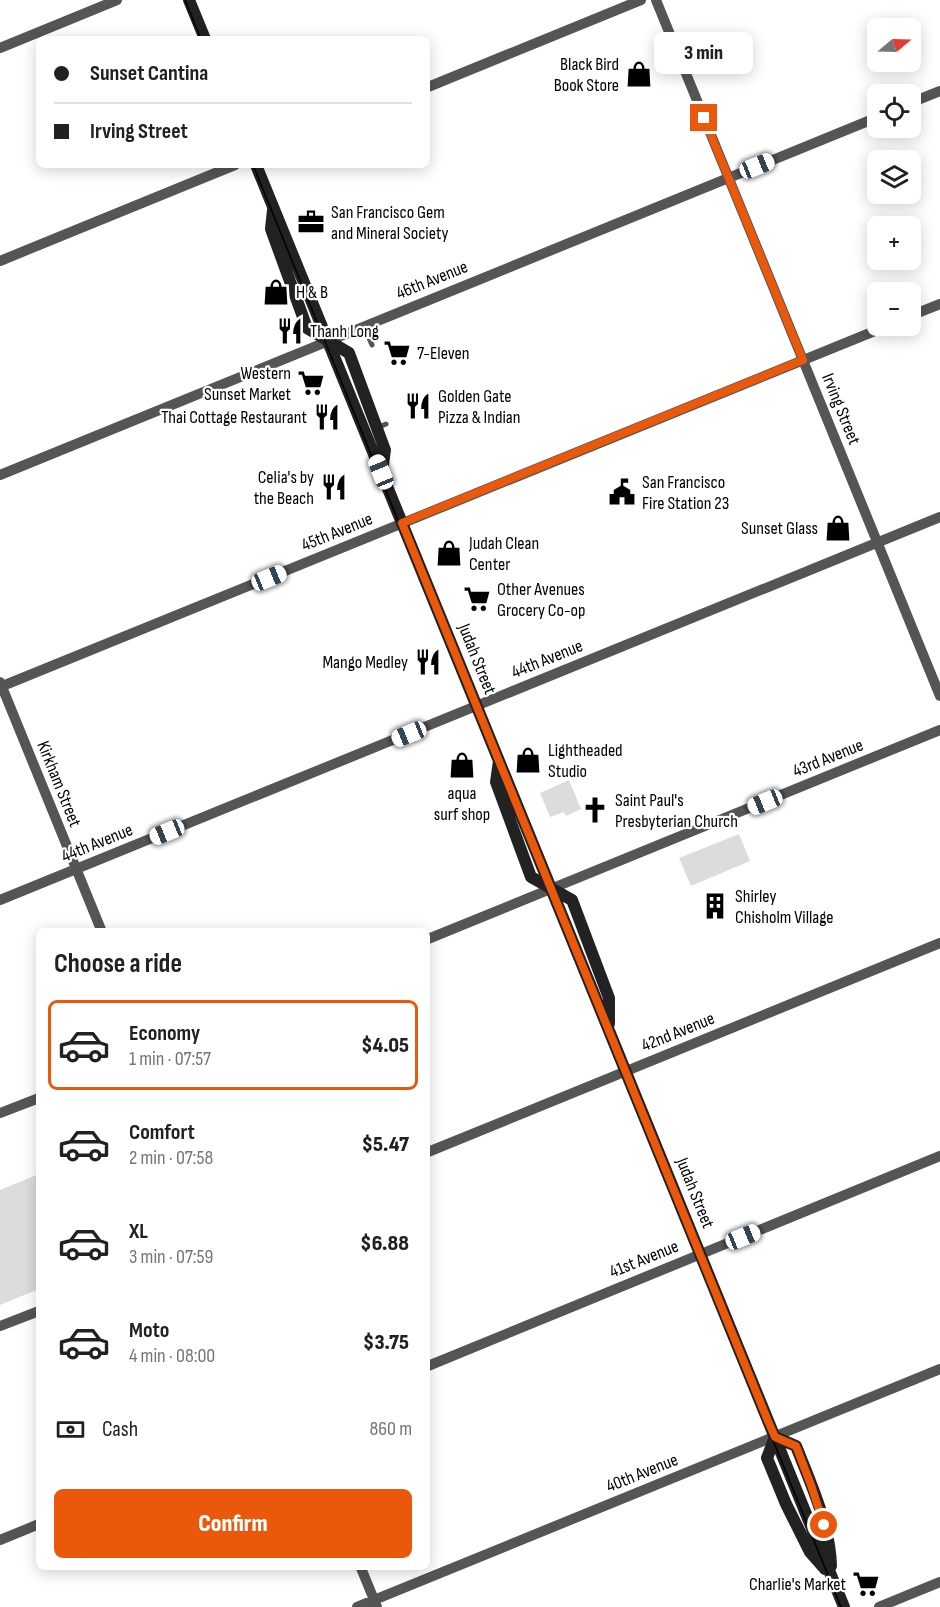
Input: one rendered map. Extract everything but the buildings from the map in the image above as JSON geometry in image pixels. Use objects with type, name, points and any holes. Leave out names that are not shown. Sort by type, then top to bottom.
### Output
[{"type":"street","points":[[0,48],[117,0]]},
{"type":"street","points":[[189,0],[204,36]]},
{"type":"street","points":[[430,86],[641,0]]},
{"type":"street","name":"Irving Street","points":[[656,0],[940,696]]},
{"type":"street","points":[[921,99],[940,91]]},
{"type":"street","name":"46th Avenue","points":[[0,475],[867,121]]},
{"type":"street","points":[[0,261],[229,168]]},
{"type":"street","name":"Judah Street","points":[[257,168],[844,1607]]},
{"type":"street","points":[[921,312],[940,304]]},
{"type":"street","name":"45th Avenue","points":[[1,685],[867,334]]},
{"type":"street","name":"Judah Street","points":[[328,341],[348,353],[381,426],[385,450],[381,472]]},
{"type":"street","name":"44th Avenue","points":[[0,900],[940,517]]},
{"type":"street","name":"Kirkham Street","points":[[1,685],[100,928]]},
{"type":"street","name":"43rd Avenue","points":[[430,938],[940,730]]},
{"type":"street","name":"42nd Avenue","points":[[430,1151],[940,943]]},
{"type":"street","points":[[0,1113],[36,1099]]},
{"type":"street","name":"41st Avenue","points":[[430,1364],[940,1156]]},
{"type":"street","points":[[0,1326],[36,1312]]},
{"type":"street","name":"40th Avenue","points":[[357,1607],[376,1604],[940,1369]]},
{"type":"street","points":[[0,1540],[36,1525]]},
{"type":"street","points":[[362,1570],[376,1604]]},
{"type":"street","points":[[879,1607],[940,1582]]},
{"type":"lane","points":[[364,326],[372,345]]},
{"type":"shaded area","points":[[569,780],[581,809],[566,816],[564,812],[550,817],[540,793]]},
{"type":"shaded area","points":[[739,834],[750,861],[691,886],[679,858]]},
{"type":"shaded area","points":[[36,1175],[36,1290],[0,1305],[0,1190]]},
{"type":"tram line","points":[[185,0],[200,36]]},
{"type":"tram line","points":[[254,168],[841,1607]]},
{"type":"place","name":"Black Bird Book Store","points":[[639,74]]},
{"type":"place","name":"San Francisco Gem and Mineral Society","points":[[311,222]]},
{"type":"place","name":"H & B","points":[[276,292]]},
{"type":"place","name":"Thanh Long","points":[[290,331]]},
{"type":"place","name":"7-Eleven","points":[[397,353]]},
{"type":"place","name":"Western Sunset Market","points":[[311,383]]},
{"type":"place","name":"Golden Gate Pizza & Indian","points":[[418,406]]},
{"type":"place","name":"Thai Cottage Restaurant","points":[[327,417]]},
{"type":"place","name":"Celia's by the Beach","points":[[334,487]]},
{"type":"place","name":"San Francisco Fire Station 23","points":[[622,492]]},
{"type":"place","name":"Sunset Glass","points":[[838,528]]},
{"type":"place","name":"Judah Clean Center","points":[[449,553]]},
{"type":"place","name":"Other Avenues Grocery Co-op","points":[[477,599]]},
{"type":"place","name":"Mango Medley","points":[[428,662]]},
{"type":"place","name":"Lightheaded Studio","points":[[528,760]]},
{"type":"place","name":"aqua surf shop","points":[[462,765]]},
{"type":"place","name":"Saint Paul's Presbyterian Church","points":[[595,810]]},
{"type":"place","name":"Shirley Chisholm Village","points":[[715,906]]},
{"type":"place","name":"Charlie's Market","points":[[866,1584]]},
{"type":"route","points":[[704,118],[803,360],[402,523],[768,1421],[775,1437],[796,1446],[824,1525]]}]
